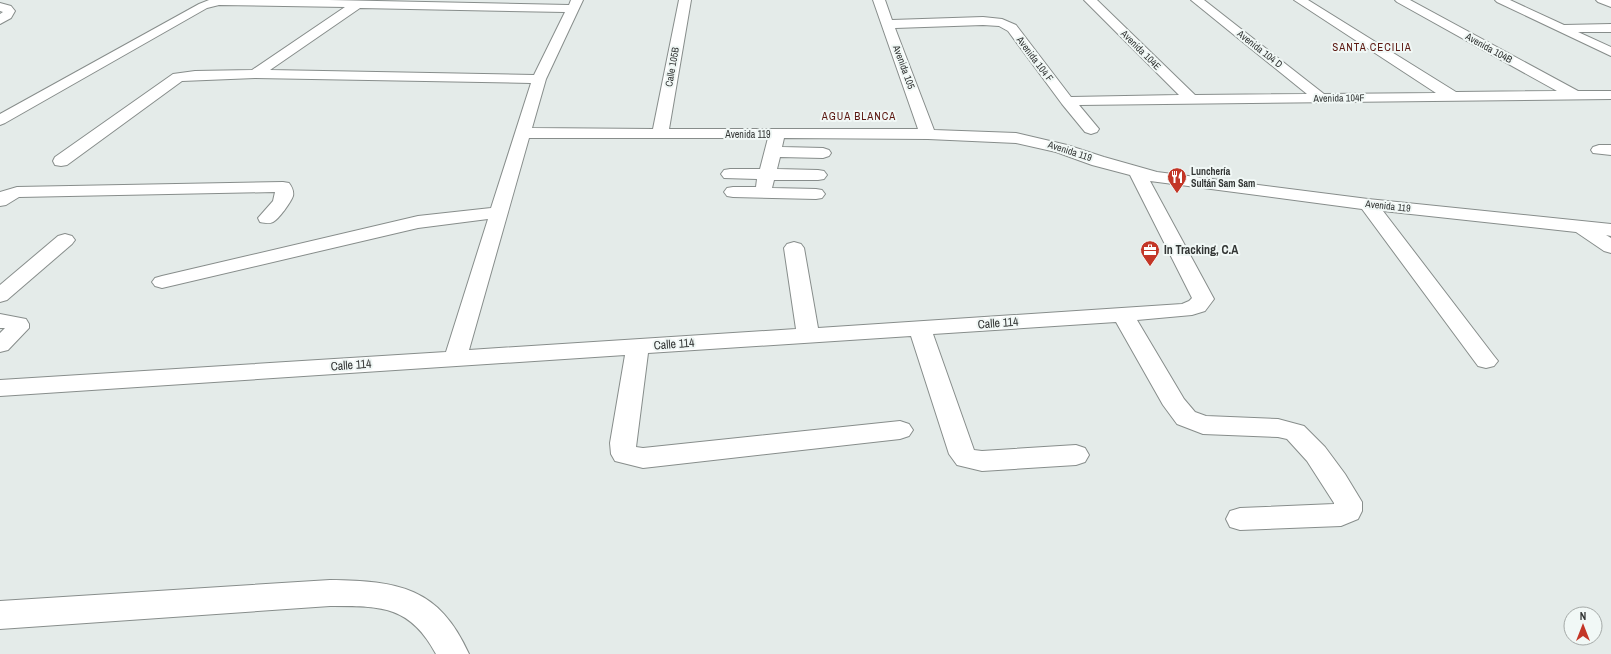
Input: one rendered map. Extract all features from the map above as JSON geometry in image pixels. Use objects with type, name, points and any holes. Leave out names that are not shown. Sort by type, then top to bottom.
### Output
[{"type":"street","name":"Calle 105B","points":[[660,133],[685,0]]},
{"type":"street","name":"Avenida 105","points":[[879,0],[928,134]]},
{"type":"street","name":"Avenida 104E","points":[[1090,0],[1192,100]]},
{"type":"street","name":"Avenida 104 D","points":[[1197,0],[1322,98]]},
{"type":"street","points":[[1300,0],[1453,97]]},
{"type":"street","name":"Avenida 104B","points":[[1401,0],[1576,96]]},
{"type":"street","points":[[1501,0],[1611,52]]},
{"type":"street","points":[[1602,0],[1611,3]]},
{"type":"street","points":[[0,120],[209,3],[218,1],[356,5],[575,5],[539,78],[455,358]]},
{"type":"street","points":[[255,74],[356,5]]},
{"type":"street","points":[[0,6],[8,9],[9,11],[7,15],[0,20]]},
{"type":"street","name":"Avenida 104 F","points":[[889,24],[983,21],[1002,23],[1012,28],[1067,101],[1091,129]]},
{"type":"street","points":[[1561,28],[1611,28]]},
{"type":"street","points":[[61,161],[178,77],[195,75],[255,74],[539,78]]},
{"type":"street","name":"Avenida 104F","points":[[1067,101],[1611,95]]},
{"type":"street","name":"Avenida 119","points":[[523,133],[928,134],[1016,138],[1061,148],[1156,177],[1368,204],[1611,230]]},
{"type":"street","points":[[763,193],[777,134]]},
{"type":"street","points":[[773,152],[823,153]]},
{"type":"street","name":"Calle 114","points":[[0,388],[1123,315],[1184,310],[1197,306],[1203,299],[1137,172]]},
{"type":"street","points":[[730,174],[818,175]]},
{"type":"street","points":[[0,201],[8,195],[16,192],[283,187],[285,191],[284,197],[267,218]]},
{"type":"street","points":[[733,192],[816,194]]},
{"type":"street","points":[[1368,204],[1486,361]]},
{"type":"street","points":[[162,282],[418,222],[500,212]]},
{"type":"street","points":[[1580,227],[1611,247]]},
{"type":"street","points":[[0,296],[65,240]]},
{"type":"street","points":[[794,248],[808,335]]},
{"type":"street","points":[[1123,315],[1176,405],[1186,418],[1203,425],[1266,427],[1293,431],[1316,454],[1348,502],[1348,511],[1341,515],[1240,518]]},
{"type":"street","points":[[0,321],[18,324],[18,328],[0,345]]},
{"type":"street","points":[[920,328],[962,454],[966,458],[982,461],[1076,455]]},
{"type":"street","points":[[638,346],[622,443],[624,454],[643,458],[900,430]]},
{"type":"street","points":[[0,615],[330,593],[366,593],[396,598],[419,608],[434,624],[453,654]]},
{"type":"place","name":"Lunchería Sultán Sam Sam","points":[[1177,194]]},
{"type":"place","name":"In Tracking, C.A","points":[[1150,267]]},
{"type":"district","name":"SANTA CECILIA","points":[[1372,47]]},
{"type":"district","name":"AGUA BLANCA","points":[[859,116]]}]
